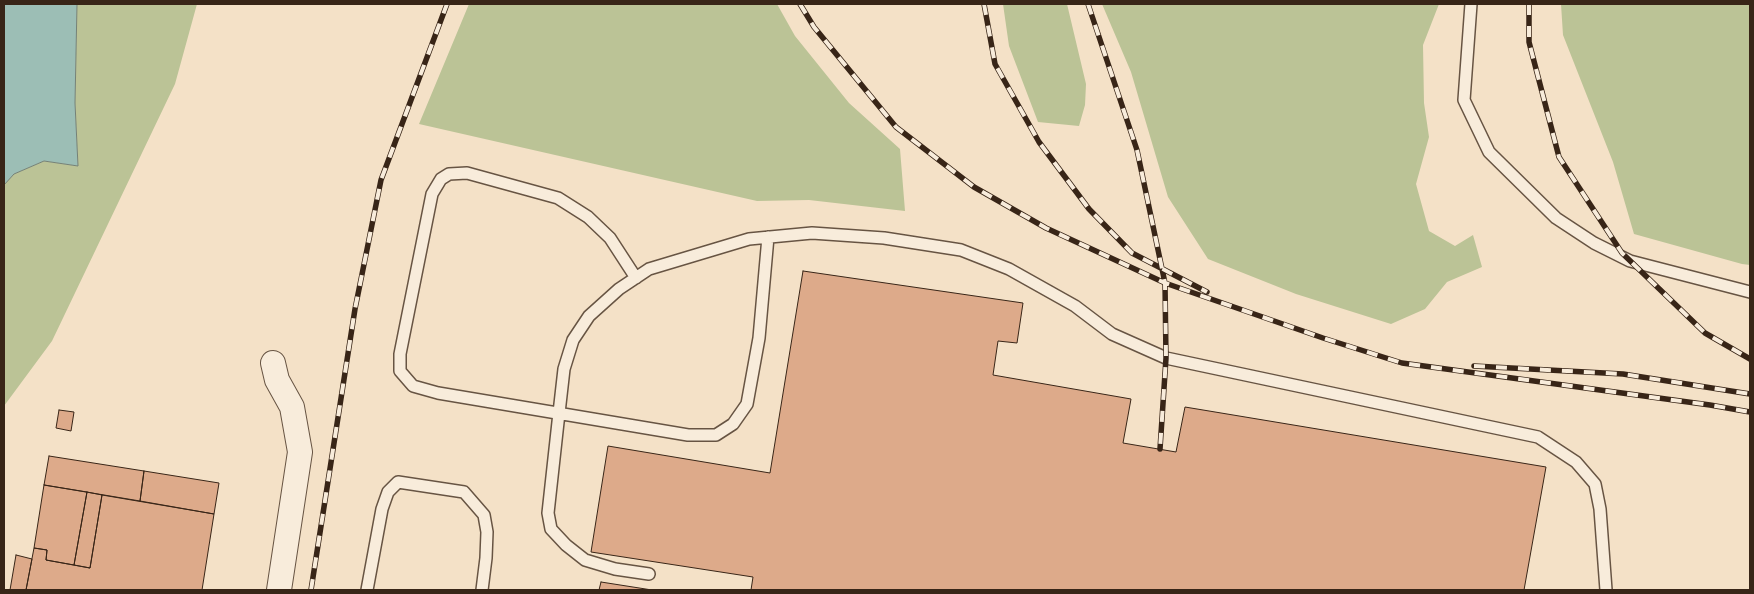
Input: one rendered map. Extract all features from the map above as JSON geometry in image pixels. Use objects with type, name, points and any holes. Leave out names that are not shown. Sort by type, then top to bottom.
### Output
[{"type":"street","points":[[273,363],[277,380],[292,407],[300,452],[279,590]]},
{"type":"lane","points":[[1471,4],[1464,100],[1489,152],[1556,218],[1594,243],[1630,261],[1750,292]]},
{"type":"lane","points":[[636,278],[610,238],[588,217],[558,198],[467,173],[449,174],[441,179],[432,194],[400,354],[400,371],[413,386],[438,394],[688,436],[716,435],[734,424],[746,404],[759,338],[768,237]]},
{"type":"lane","points":[[649,574],[615,569],[585,560],[566,546],[552,529],[548,513],[559,413],[564,369],[573,340],[589,316],[618,289],[649,269],[694,254],[750,239],[812,233],[884,238],[961,250],[1009,269],[1075,306],[1112,334],[1166,358],[1538,437],[1576,462],[1595,484],[1600,509],[1606,590]]},
{"type":"lane","points":[[367,590],[382,510],[388,492],[398,482],[464,492],[484,515],[487,532],[482,590]]},
{"type":"green space","points":[[77,4],[197,4],[175,84],[52,341],[4,406],[4,185],[14,174],[44,161],[78,166],[75,103]]},
{"type":"green space","points":[[469,4],[777,4],[795,36],[849,103],[900,149],[905,211],[809,200],[757,201],[419,124]]},
{"type":"green space","points":[[1003,4],[1067,4],[1086,84],[1085,105],[1079,126],[1038,122],[1009,46]]},
{"type":"green space","points":[[1102,4],[1439,4],[1423,45],[1424,103],[1429,137],[1416,184],[1429,231],[1455,246],[1473,235],[1482,267],[1447,282],[1425,309],[1391,324],[1296,294],[1208,259],[1168,197],[1131,72]]},
{"type":"green space","points":[[1561,4],[1750,4],[1750,265],[1634,234],[1613,162],[1563,35]]},
{"type":"water","points":[[4,4],[77,4],[75,103],[78,166],[44,161],[14,174],[4,185]]},
{"type":"building","points":[[803,271],[1023,303],[1017,343],[998,341],[993,375],[1131,399],[1123,443],[1176,452],[1185,407],[1546,467],[1524,590],[751,590],[753,577],[591,552],[608,446],[770,473]]},
{"type":"building","points":[[59,410],[74,412],[71,431],[56,428]]},
{"type":"building","points":[[49,456],[144,471],[140,501],[44,485]]},
{"type":"building","points":[[144,471],[219,483],[214,514],[140,501]]},
{"type":"building","points":[[44,485],[87,492],[74,565],[46,560],[47,550],[34,548]]},
{"type":"building","points":[[87,492],[102,495],[90,568],[74,565]]},
{"type":"building","points":[[102,495],[214,514],[202,590],[26,590],[34,548],[47,550],[46,560],[90,568]]},
{"type":"building","points":[[16,555],[32,559],[26,590],[10,590]]},
{"type":"building","points":[[601,582],[652,590],[599,590]]},
{"type":"railway","points":[[311,590],[355,309],[381,180],[447,4]]},
{"type":"railway","points":[[800,4],[814,27],[896,127],[974,187],[1046,228],[1165,283],[1323,338],[1402,363],[1750,412]]},
{"type":"railway","points":[[984,4],[995,64],[1039,142],[1089,209],[1132,253],[1207,292]]},
{"type":"railway","points":[[1088,4],[1137,150],[1165,283],[1166,358],[1160,449]]},
{"type":"railway","points":[[1529,4],[1529,42],[1559,157],[1622,253],[1705,333],[1750,359]]},
{"type":"railway","points":[[1474,366],[1623,374],[1750,394]]}]
